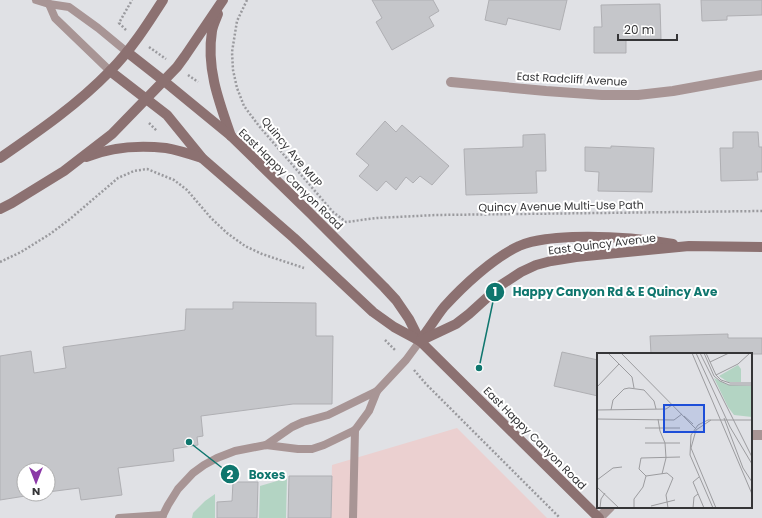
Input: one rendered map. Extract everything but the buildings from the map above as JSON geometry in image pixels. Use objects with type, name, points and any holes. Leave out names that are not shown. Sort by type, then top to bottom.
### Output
[{"type":"street","points":[[0,158],[75,104],[110,71],[127,52],[163,0]]},
{"type":"street","points":[[0,209],[64,171],[112,134],[177,67],[223,0]]},
{"type":"street","points":[[223,0],[212,30],[211,62],[212,77],[231,136]]},
{"type":"street","name":"East Happy Canyon Road","points":[[127,52],[231,136],[310,213],[384,287],[410,319],[420,341]]},
{"type":"street","name":"East Happy Canyon Road","points":[[110,71],[167,116],[202,158],[294,238],[373,312],[394,327],[420,341],[599,518]]},
{"type":"street","name":"East Radcliff Avenue","points":[[451,82],[581,94],[638,95],[673,91],[762,75]]},
{"type":"street","points":[[77,161],[95,154],[115,149],[148,146],[167,148],[202,158]]},
{"type":"street","name":"East Quincy Avenue","points":[[420,341],[444,308],[472,279],[495,261],[531,242],[551,239],[603,236],[689,246]]},
{"type":"street","name":"East Quincy Avenue","points":[[420,341],[456,324],[501,285],[521,272],[536,265],[576,257],[689,246],[762,247]]},
{"type":"street","points":[[752,435],[762,434]]},
{"type":"street","points":[[599,518],[609,508]]},
{"type":"lane","points":[[36,0],[49,4],[69,7],[127,52]]},
{"type":"lane","points":[[49,4],[55,18],[110,71]]},
{"type":"lane","points":[[119,518],[162,517],[178,489],[190,476],[204,465],[229,453],[266,445],[298,449],[312,449],[355,430],[369,411],[377,392],[406,360],[420,341]]},
{"type":"lane","points":[[266,445],[292,427],[303,422],[328,415],[377,392]]},
{"type":"lane","points":[[353,518],[355,430]]},
{"type":"path","points":[[132,0],[119,23],[125,30],[198,82]]},
{"type":"path","name":"Quincy Ave MUP","points":[[247,0],[237,21],[232,52],[233,70],[237,88],[244,106],[264,132],[333,212],[346,222],[360,220]]},
{"type":"path","points":[[149,123],[157,131]]},
{"type":"path","points":[[0,262],[21,252],[50,234],[118,178],[134,171],[147,169],[174,180],[188,190],[211,218],[227,233],[245,246],[262,254],[304,268]]},
{"type":"path","name":"Quincy Avenue Multi-Use Path","points":[[360,220],[436,215],[762,211]]},
{"type":"path","points":[[385,340],[406,360],[426,384],[560,518]]},
{"type":"shaded area","points":[[457,428],[547,518],[331,518],[332,465]]},
{"type":"green space","points":[[287,478],[286,518],[259,518],[260,486]]},
{"type":"green space","points":[[215,494],[215,518],[192,518],[193,513],[205,501]]},
{"type":"place","name":"Happy Canyon Rd & E Quincy Ave","points":[[479,368]]},
{"type":"place","name":"Boxes","points":[[189,442]]}]
